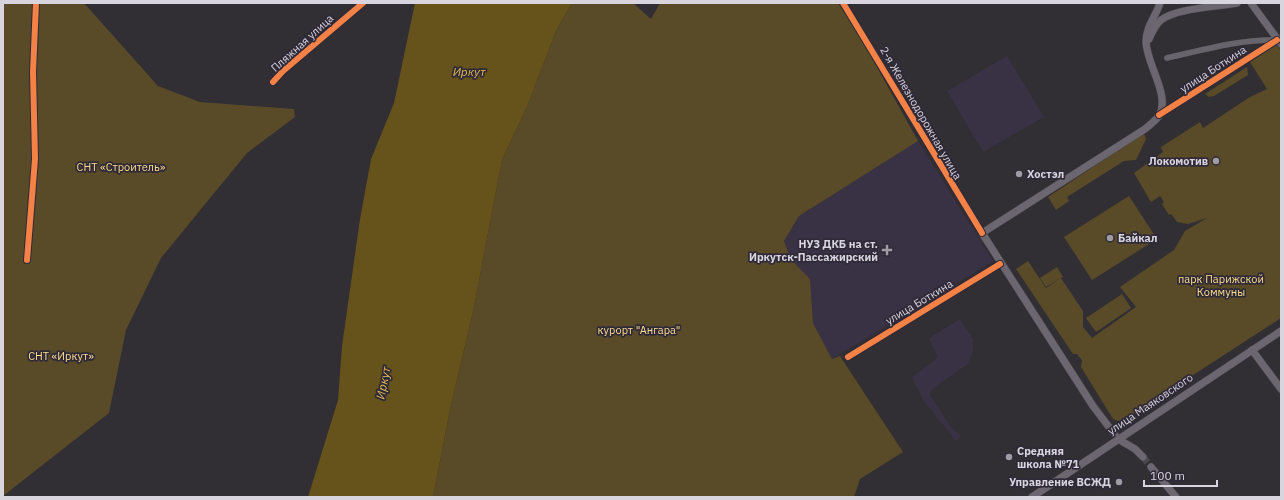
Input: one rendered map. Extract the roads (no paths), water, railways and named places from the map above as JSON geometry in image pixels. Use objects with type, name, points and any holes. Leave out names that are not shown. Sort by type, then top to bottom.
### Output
[{"type":"main road","points":[[982,233],[1145,129],[1159,115],[1162,98],[1146,41],[1148,27],[1160,3]]},
{"type":"main road","points":[[1147,49],[1155,26],[1168,16],[1237,3]]},
{"type":"main road","points":[[1251,3],[1279,42]]},
{"type":"main road","name":"2-я Железнодорожная улица","points":[[982,233],[1000,264],[1093,406],[1118,439],[1136,449],[1143,457]]},
{"type":"main road","name":"улица Маяковского","points":[[1032,497],[1281,331]]},
{"type":"main road","points":[[1252,350],[1281,389]]},
{"type":"main road","points":[[1151,467],[1176,497]]},
{"type":"street","points":[[27,260],[35,159],[33,72],[36,3]]},
{"type":"street","name":"Пляжная улица","points":[[273,82],[283,71],[362,3]]},
{"type":"street","name":"2-я Железнодорожная улица","points":[[843,3],[868,42],[925,141],[982,233]]},
{"type":"street","points":[[1167,58],[1260,39],[1279,42]]},
{"type":"street","name":"улица Боткина","points":[[1159,115],[1279,42]]},
{"type":"street","name":"улица Боткина","points":[[848,357],[1000,264]]},
{"type":"water","name":"Иркут","points":[[415,3],[572,3],[556,31],[527,107],[502,160],[473,312],[451,405],[433,497],[308,497],[338,400],[342,346],[360,219],[371,159],[394,103]]},
{"type":"tunnel","points":[[1143,457],[1151,467]]},
{"type":"place","name":"Локомотив","points":[[1216,161]]},
{"type":"place","name":"Хостэл","points":[[1019,174]]},
{"type":"place","name":"Байкал","points":[[1110,238]]},
{"type":"place","name":"НУЗ ДКБ на ст. Иркутск-Пассажирский","points":[[887,250]]},
{"type":"place","name":"Средняя школа №71","points":[[1009,457]]},
{"type":"place","name":"Управление ВСЖД","points":[[1119,482]]},
{"type":"park label","name":"СНТ «Строитель»","points":[[121,167]]},
{"type":"park label","name":"парк Парижской Коммуны","points":[[1221,285]]},
{"type":"park label","name":"курорт \"Ангара\"","points":[[639,330]]},
{"type":"park label","name":"СНТ «Иркут»","points":[[61,356]]}]
